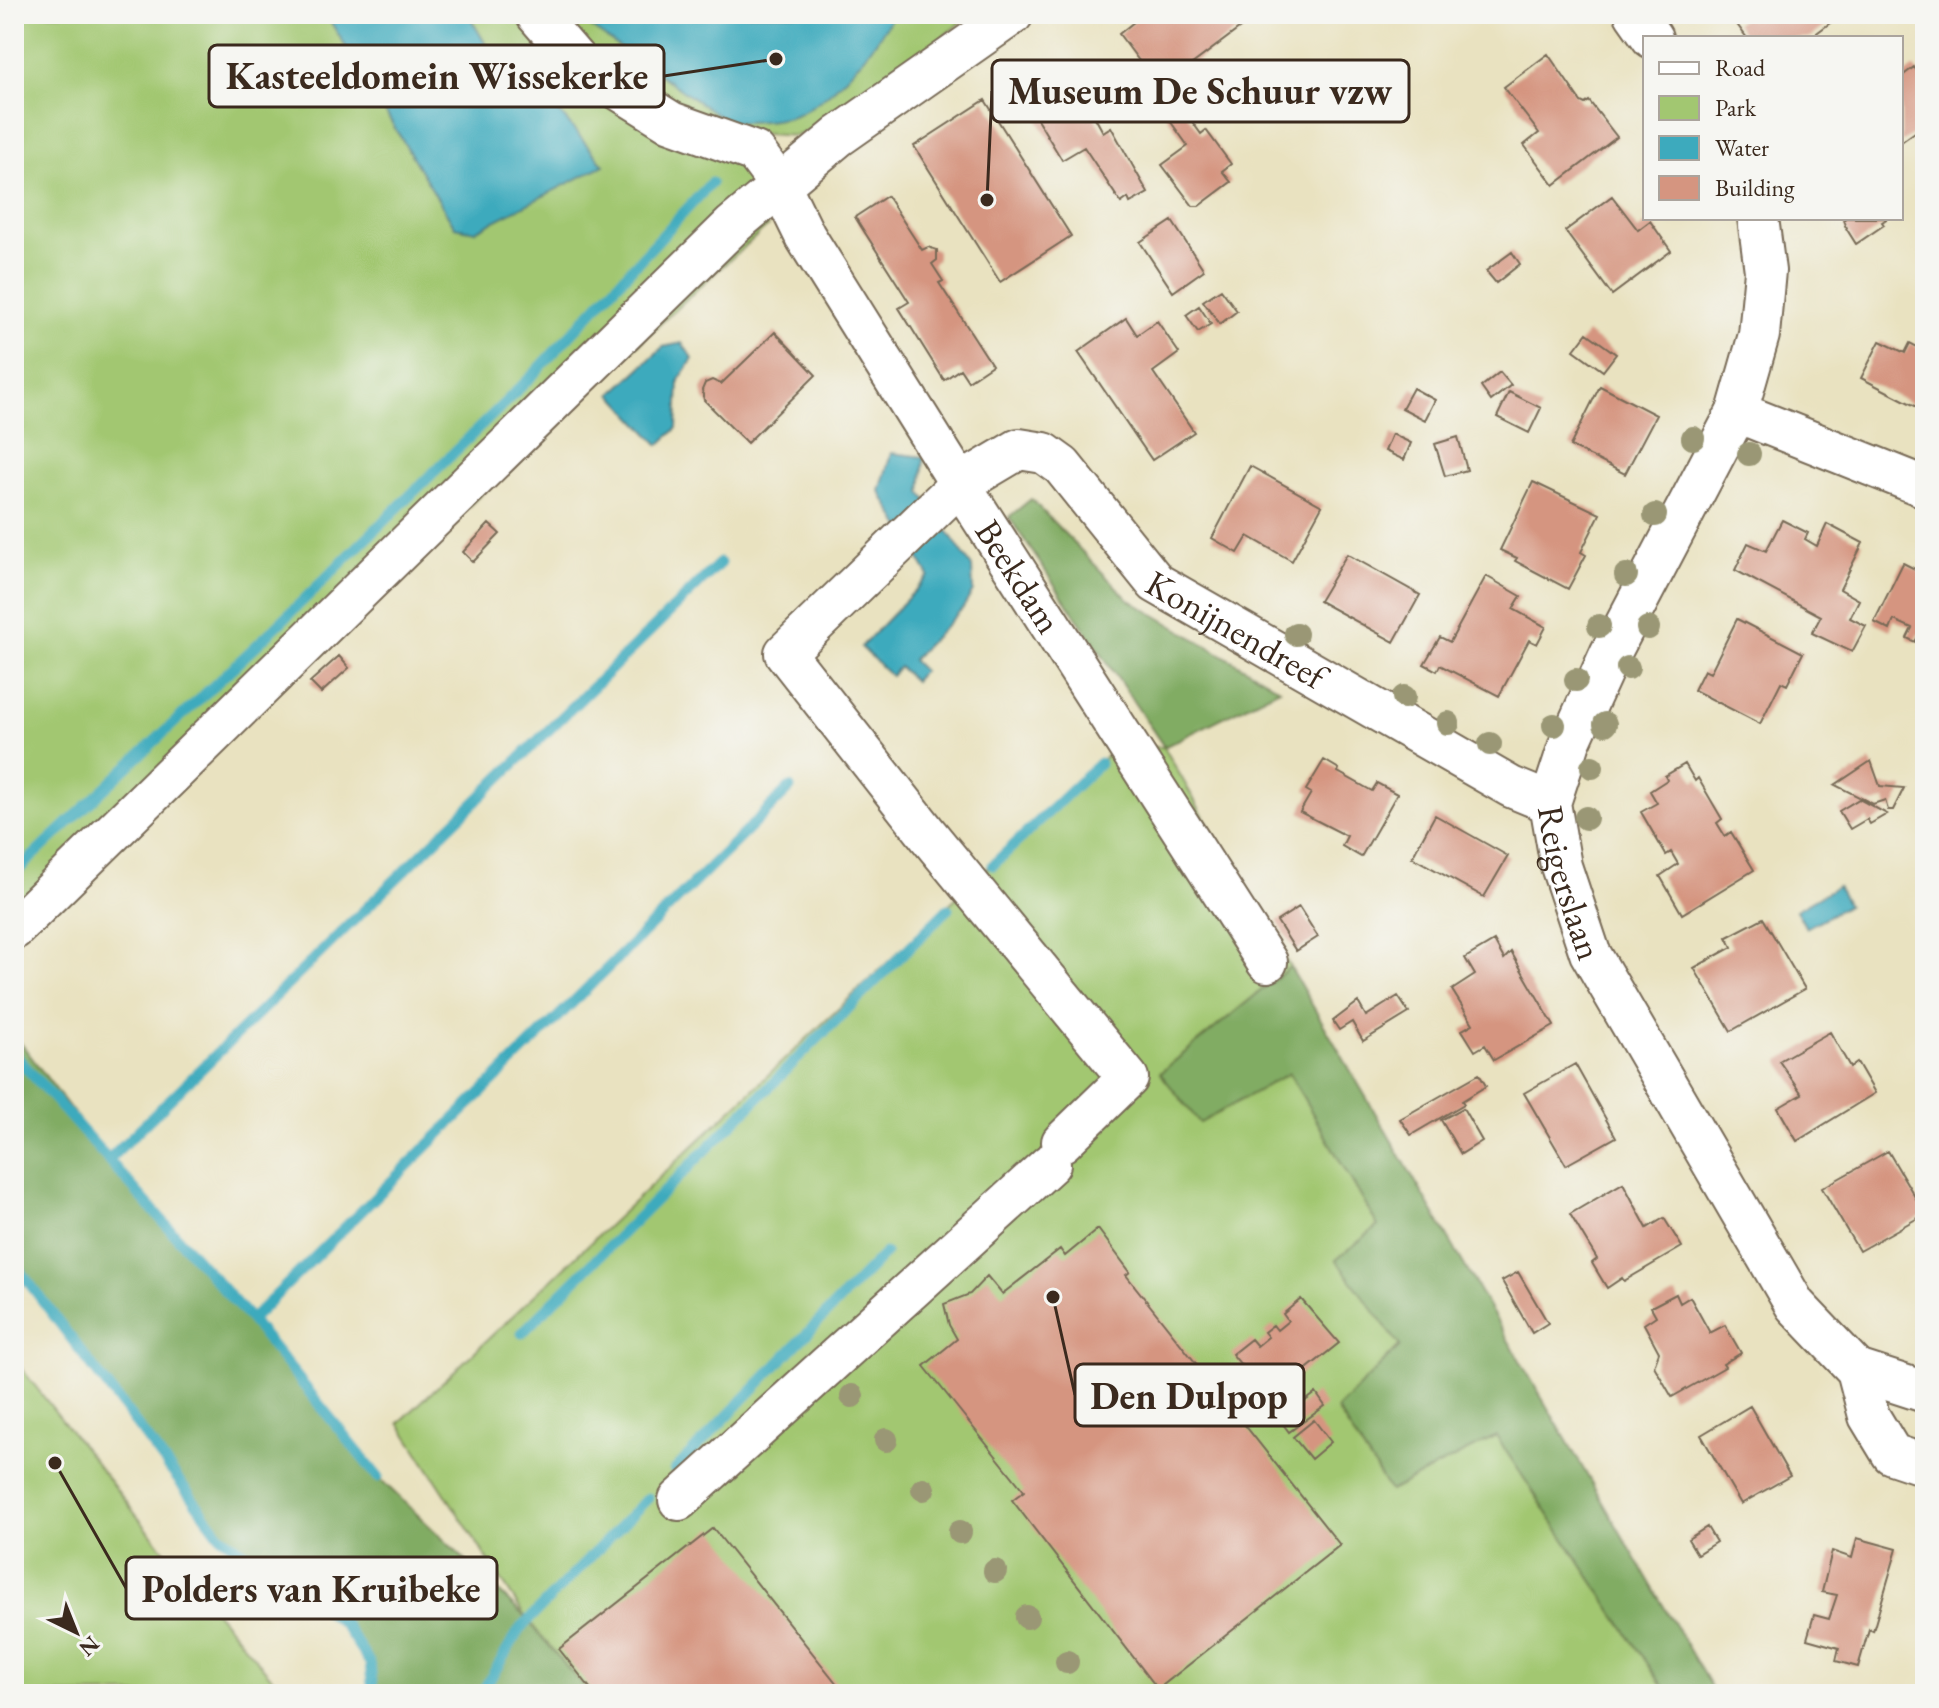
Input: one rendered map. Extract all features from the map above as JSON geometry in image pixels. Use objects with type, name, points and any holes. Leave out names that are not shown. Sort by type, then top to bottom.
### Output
[{"type":"street","name":"Beekdam","points":[[536,14],[581,66],[671,122],[755,152],[781,187],[805,236],[960,484],[1267,962]]},
{"type":"street","points":[[14,929],[733,225],[839,136],[1013,14]]},
{"type":"street","points":[[1635,14],[1651,36]]},
{"type":"street","name":"Reigerslaan","points":[[1758,220],[1765,271],[1760,322],[1737,412],[1610,654],[1570,742],[1550,803],[1561,866],[1590,953],[1795,1305],[1857,1370],[1925,1392]]},
{"type":"street","points":[[1737,412],[1925,487]]},
{"type":"street","name":"Konijnendreef","points":[[679,1500],[1056,1153],[1128,1078],[928,835],[785,653],[960,484],[1019,449],[1044,453],[1062,466],[1156,583],[1511,787],[1550,803]]},
{"type":"street","name":"Reigerslaan","points":[[1857,1370],[1869,1416],[1892,1454],[1925,1465]]},
{"type":"green space","points":[[14,14],[326,14],[455,227],[603,164],[554,106],[488,48],[468,14],[971,14],[839,121],[795,136],[738,132],[768,226],[587,393],[14,941]]},
{"type":"green space","points":[[1031,499],[1128,599],[1280,689],[1164,747],[1009,517]]},
{"type":"green space","points":[[1116,747],[1164,747],[1290,967],[1160,1073],[1200,1123],[1289,1073],[1378,1226],[1337,1260],[1400,1345],[1337,1410],[1390,1491],[1496,1436],[1668,1694],[588,1694],[526,1618],[399,1423]]},
{"type":"green space","points":[[1290,967],[1715,1694],[1668,1694],[1496,1436],[1390,1491],[1337,1409],[1400,1346],[1336,1260],[1378,1226],[1289,1073],[1200,1123],[1160,1073]]},
{"type":"green space","points":[[14,1034],[109,1160],[251,1320],[378,1477],[526,1618],[589,1694],[373,1694],[370,1663],[343,1623],[220,1535],[14,1263]]},
{"type":"green space","points":[[14,1359],[177,1567],[286,1694],[14,1694]]},
{"type":"water","points":[[326,14],[468,14],[488,48],[554,106],[604,165],[475,231],[455,227]]},
{"type":"water","points":[[580,14],[894,14],[854,69],[815,104],[785,118],[729,123],[589,26]]},
{"type":"water","points":[[682,343],[693,359],[679,380],[677,428],[659,445],[612,394],[663,347]]},
{"type":"water","points":[[891,453],[924,457],[921,492],[972,567],[973,591],[963,608],[912,660],[923,671],[914,681],[899,667],[891,676],[861,647],[929,576],[880,491]]},
{"type":"water","points":[[1837,886],[1848,905],[1806,928],[1796,910]]},
{"type":"building","points":[[1138,14],[1248,14],[1252,19],[1183,71],[1196,88],[1192,90],[1198,99],[1183,109],[1201,134],[1206,130],[1231,164],[1222,171],[1231,182],[1199,206],[1193,206],[1162,165],[1188,146],[1163,111],[1168,106],[1161,95],[1163,93],[1119,34],[1140,17]]},
{"type":"building","points":[[1750,14],[1842,14],[1813,36],[1746,36],[1736,23]]},
{"type":"building","points":[[1548,54],[1581,102],[1585,104],[1589,101],[1617,137],[1554,185],[1524,145],[1539,133],[1504,87]]},
{"type":"building","points":[[1914,67],[1925,82],[1925,125],[1903,141],[1903,75]]},
{"type":"building","points":[[1061,76],[1073,97],[1081,92],[1103,132],[1111,127],[1148,193],[1130,203],[1128,198],[1121,203],[1084,147],[1062,160],[1025,99]]},
{"type":"building","points":[[985,100],[1071,236],[1000,282],[914,146]]},
{"type":"building","points":[[887,196],[922,250],[928,247],[937,250],[937,260],[932,264],[943,281],[939,283],[992,365],[968,381],[960,369],[944,380],[899,308],[909,302],[855,217]]},
{"type":"building","points":[[1612,196],[1638,230],[1650,221],[1671,251],[1612,295],[1565,231]]},
{"type":"building","points":[[1843,220],[1885,220],[1882,222],[1884,225],[1856,244]]},
{"type":"building","points":[[1172,221],[1204,270],[1173,292],[1140,242]]},
{"type":"building","points":[[1512,252],[1520,264],[1496,283],[1486,271]]},
{"type":"building","points":[[1221,289],[1237,311],[1220,324],[1203,301]]},
{"type":"building","points":[[1199,306],[1211,324],[1198,332],[1186,315]]},
{"type":"building","points":[[1126,318],[1137,335],[1157,321],[1179,353],[1153,372],[1194,432],[1152,460],[1078,352]]},
{"type":"building","points":[[775,332],[816,375],[747,443],[704,400],[702,390],[705,383],[712,380],[721,384]]},
{"type":"building","points":[[1587,333],[1616,354],[1603,371],[1574,350]]},
{"type":"building","points":[[1880,341],[1905,353],[1910,343],[1925,351],[1925,411],[1861,378]]},
{"type":"building","points":[[1500,372],[1511,385],[1491,401],[1481,387]]},
{"type":"building","points":[[1600,386],[1656,415],[1625,474],[1570,446]]},
{"type":"building","points":[[1413,388],[1435,400],[1425,420],[1402,408]]},
{"type":"building","points":[[1509,392],[1541,408],[1529,433],[1497,417]]},
{"type":"building","points":[[1392,434],[1411,443],[1404,460],[1385,451]]},
{"type":"building","points":[[1458,437],[1467,470],[1445,476],[1435,444]]},
{"type":"building","points":[[1250,466],[1322,506],[1292,561],[1248,536],[1238,553],[1212,538]]},
{"type":"building","points":[[1533,482],[1600,514],[1581,552],[1586,555],[1568,589],[1500,550]]},
{"type":"building","points":[[1782,520],[1808,533],[1805,539],[1817,546],[1827,524],[1863,543],[1840,589],[1859,600],[1850,618],[1866,626],[1852,652],[1812,633],[1821,616],[1735,570],[1748,543],[1766,551]]},
{"type":"building","points":[[489,524],[500,534],[473,562],[463,552]]},
{"type":"building","points":[[1347,554],[1420,595],[1394,642],[1319,601]]},
{"type":"building","points":[[1903,563],[1925,574],[1925,635],[1920,633],[1915,642],[1907,638],[1912,628],[1894,620],[1890,630],[1874,622]]},
{"type":"building","points":[[1486,576],[1521,596],[1513,609],[1546,627],[1537,644],[1529,640],[1499,696],[1440,665],[1437,671],[1424,664],[1440,637],[1450,642]]},
{"type":"building","points":[[1737,619],[1803,653],[1787,685],[1781,682],[1760,724],[1694,690],[1704,670],[1710,673]]},
{"type":"building","points":[[339,656],[349,668],[321,693],[310,682]]},
{"type":"building","points":[[1324,760],[1339,769],[1338,772],[1372,791],[1377,783],[1397,794],[1361,857],[1342,846],[1347,836],[1300,812],[1311,793],[1306,790]]},
{"type":"building","points":[[1871,761],[1880,786],[1904,788],[1893,810],[1888,810],[1885,800],[1873,804],[1835,785]]},
{"type":"building","points":[[1685,764],[1695,781],[1698,778],[1722,819],[1717,823],[1725,836],[1731,832],[1754,870],[1682,914],[1660,876],[1678,864],[1671,852],[1666,855],[1641,812],[1657,803],[1650,791],[1667,780],[1665,776]]},
{"type":"building","points":[[1859,799],[1887,814],[1870,824],[1867,819],[1850,829],[1839,811]]},
{"type":"building","points":[[1435,815],[1508,856],[1484,897],[1412,857]]},
{"type":"building","points":[[1299,907],[1318,937],[1296,951],[1277,921]]},
{"type":"building","points":[[1763,918],[1805,989],[1731,1031],[1694,968],[1732,947],[1727,937]]},
{"type":"building","points":[[1494,941],[1504,959],[1511,952],[1554,1026],[1494,1060],[1485,1045],[1475,1051],[1462,1030],[1473,1024],[1452,990],[1475,975],[1465,958]]},
{"type":"building","points":[[1398,996],[1409,1013],[1363,1041],[1352,1022],[1339,1030],[1333,1021],[1358,1002],[1366,1016]]},
{"type":"building","points":[[1830,1032],[1850,1067],[1857,1062],[1875,1093],[1797,1141],[1778,1108],[1802,1094],[1779,1061]]},
{"type":"building","points":[[1575,1064],[1616,1137],[1566,1165],[1524,1093]]},
{"type":"building","points":[[1479,1074],[1486,1086],[1462,1101],[1464,1104],[1411,1135],[1400,1119]]},
{"type":"building","points":[[1463,1108],[1482,1141],[1461,1154],[1441,1120]]},
{"type":"building","points":[[1888,1151],[1925,1214],[1859,1251],[1822,1188]]},
{"type":"building","points":[[1623,1183],[1647,1228],[1664,1218],[1682,1247],[1607,1288],[1592,1263],[1597,1259],[1570,1214]]},
{"type":"building","points":[[1098,1229],[1130,1272],[1126,1275],[1340,1545],[1158,1689],[1012,1500],[1024,1491],[924,1366],[957,1339],[949,1325],[944,1304],[970,1294],[987,1276],[1002,1294],[1060,1249],[1065,1256]]},
{"type":"building","points":[[1518,1272],[1548,1323],[1532,1333],[1502,1281]]},
{"type":"building","points":[[1676,1294],[1680,1303],[1690,1297],[1710,1333],[1725,1325],[1741,1353],[1723,1364],[1725,1367],[1672,1397],[1654,1366],[1659,1352],[1644,1324],[1656,1316],[1651,1307]]},
{"type":"building","points":[[1301,1299],[1339,1343],[1269,1399],[1232,1354],[1251,1339],[1257,1346],[1268,1337],[1264,1332],[1273,1325],[1277,1330],[1288,1321],[1283,1314]]},
{"type":"building","points":[[1316,1393],[1325,1406],[1289,1432],[1280,1420]]},
{"type":"building","points":[[1750,1406],[1790,1476],[1741,1504],[1701,1435]]},
{"type":"building","points":[[1314,1420],[1331,1442],[1311,1459],[1293,1437]]},
{"type":"building","points":[[1707,1527],[1716,1542],[1697,1554],[1688,1539]]},
{"type":"building","points":[[713,1528],[845,1694],[595,1694],[559,1649]]},
{"type":"building","points":[[1857,1538],[1897,1549],[1873,1631],[1869,1629],[1858,1667],[1836,1661],[1839,1648],[1807,1639],[1814,1615],[1829,1619],[1837,1595],[1822,1592],[1832,1551],[1852,1558]]},
{"type":"waterway","points":[[14,874],[279,624],[534,374],[711,183]]},
{"type":"waterway","points":[[108,1160],[720,563]]},
{"type":"waterway","points":[[993,865],[1100,763]]},
{"type":"waterway","points":[[251,1320],[790,788]]},
{"type":"waterway","points":[[522,1333],[948,909]]},
{"type":"waterway","points":[[14,1054],[251,1320],[378,1477]]},
{"type":"waterway","points":[[675,1470],[885,1253]]},
{"type":"waterway","points":[[14,1263],[220,1535],[343,1623],[370,1663],[373,1694]]},
{"type":"waterway","points":[[481,1694],[520,1629],[648,1498]]},
{"type":"place","name":"Kasteeldomein Wissekerke","points":[[776,59]]},
{"type":"place","name":"Museum De Schuur vzw","points":[[987,200]]},
{"type":"place","name":"Den Dulpop","points":[[1053,1297]]},
{"type":"place","name":"Polders van Kruibeke","points":[[55,1463]]}]
